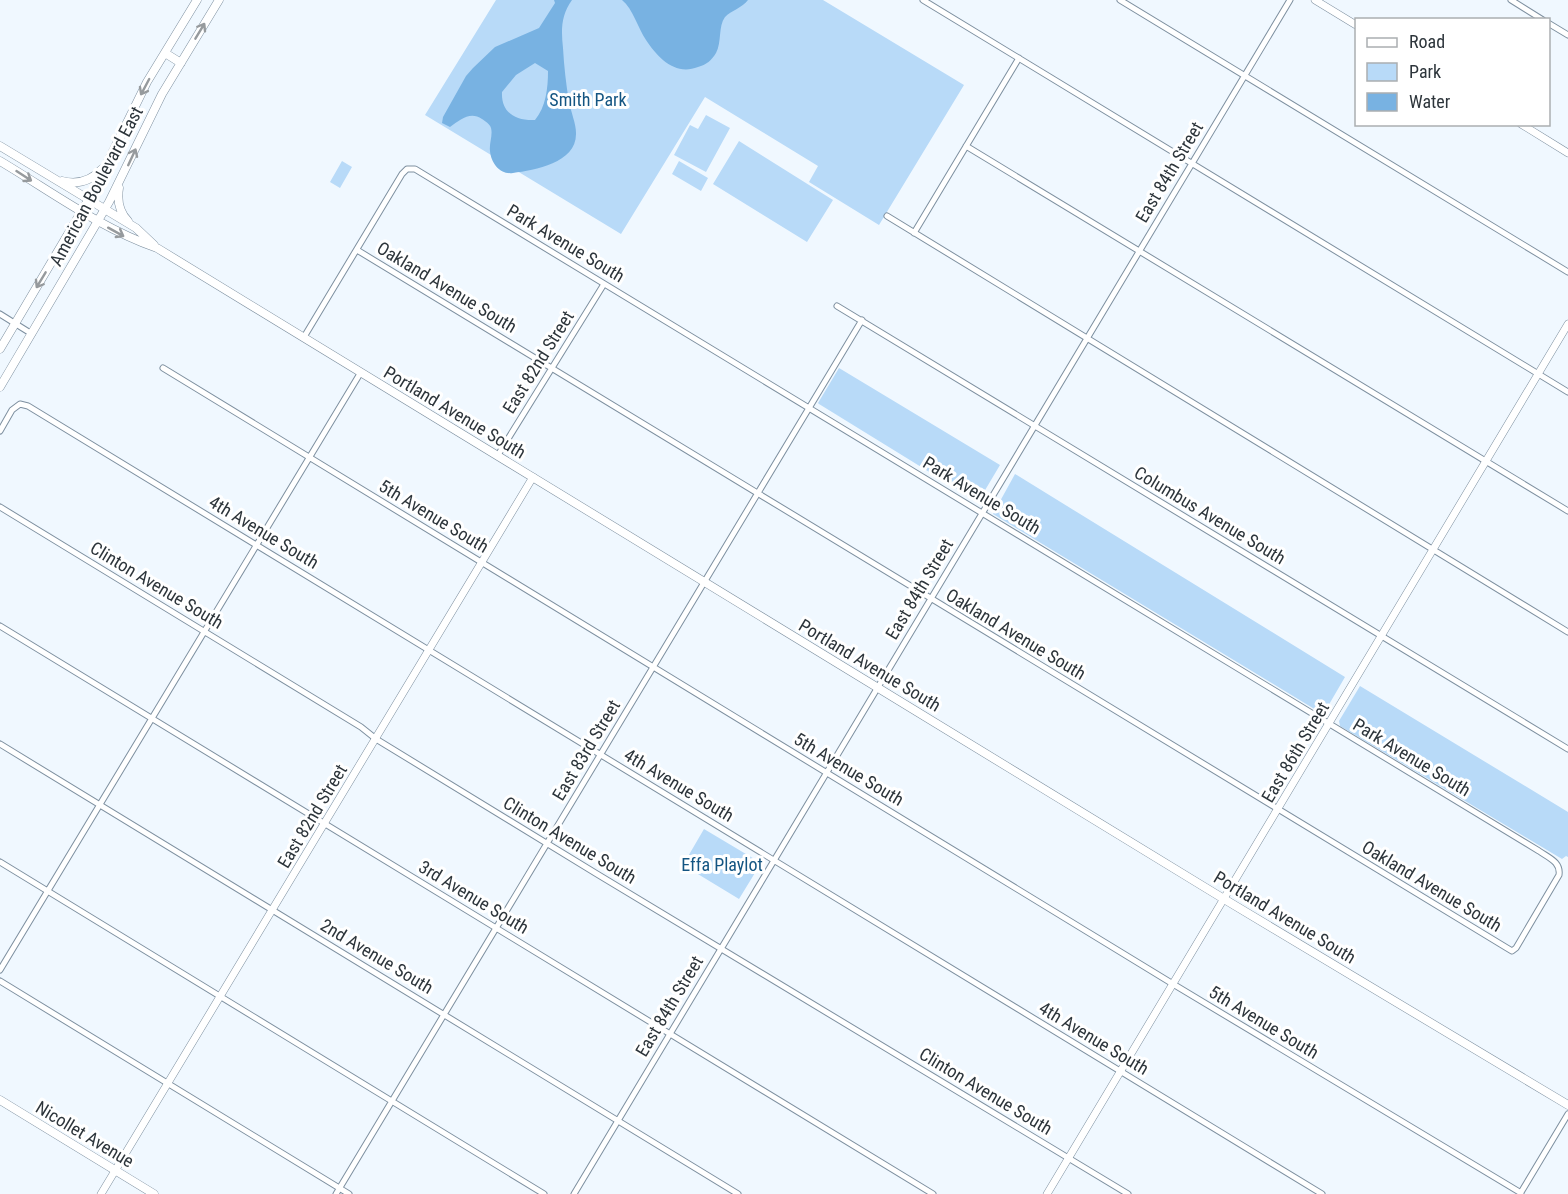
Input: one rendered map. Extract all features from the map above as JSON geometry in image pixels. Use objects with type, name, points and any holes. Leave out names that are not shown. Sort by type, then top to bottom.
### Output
[{"type":"main road","name":"American Boulevard East","points":[[0,349],[88,200],[141,93],[197,0]]},
{"type":"main road","name":"American Boulevard East","points":[[0,387],[3,373],[32,334],[105,209],[157,103],[219,0]]},
{"type":"main road","points":[[165,53],[181,63]]},
{"type":"main road","name":"Portland Avenue South","points":[[0,146],[136,228],[157,248],[304,338],[1224,899],[1568,1105]]},
{"type":"main road","name":"Portland Avenue South","points":[[0,161],[97,221],[130,239],[157,248]]},
{"type":"main road","points":[[52,178],[65,182],[89,180],[109,161]]},
{"type":"main road","points":[[123,175],[118,190],[119,205],[124,217],[136,228]]},
{"type":"main road","name":"Nicollet Avenue","points":[[0,1100],[154,1194]]},
{"type":"street","points":[[923,0],[1568,392]]},
{"type":"street","points":[[1120,0],[1568,272]]},
{"type":"street","name":"East 84th Street","points":[[574,1194],[1290,0]]},
{"type":"street","points":[[1315,0],[1355,24]]},
{"type":"street","points":[[1511,0],[1540,18]]},
{"type":"street","points":[[1550,24],[1568,35]]},
{"type":"street","points":[[914,233],[1019,58]]},
{"type":"street","points":[[1524,126],[1568,153]]},
{"type":"street","points":[[966,146],[1568,511]]},
{"type":"street","name":"Park Avenue South","points":[[357,250],[407,169],[420,172],[982,513],[1558,863],[1559,875],[1516,948],[1512,951],[1507,948]]},
{"type":"street","points":[[886,216],[1568,632]]},
{"type":"street","points":[[304,338],[357,250]]},
{"type":"street","name":"Oakland Avenue South","points":[[357,250],[757,495],[1507,948]]},
{"type":"street","name":"East 82nd Street","points":[[498,455],[604,284]]},
{"type":"street","name":"Columbus Avenue South","points":[[837,306],[1568,749]]},
{"type":"street","points":[[0,314],[32,334]]},
{"type":"street","name":"East 83rd Street","points":[[336,1194],[862,321]]},
{"type":"street","name":"East 86th Street","points":[[1047,1194],[1568,324]]},
{"type":"street","name":"5th Avenue South","points":[[163,368],[1520,1194]]},
{"type":"street","points":[[0,970],[361,372]]},
{"type":"street","name":"4th Avenue South","points":[[0,430],[12,410],[20,404],[28,406],[1322,1194]]},
{"type":"street","name":"East 82nd Street","points":[[101,1194],[533,477]]},
{"type":"street","name":"Clinton Avenue South","points":[[0,507],[361,727],[376,739],[547,844],[1128,1194]]},
{"type":"street","name":"3rd Avenue South","points":[[0,626],[933,1194]]},
{"type":"street","name":"2nd Avenue South","points":[[0,744],[738,1194]]},
{"type":"street","points":[[0,862],[544,1194]]},
{"type":"street","points":[[0,981],[350,1194]]},
{"type":"street","points":[[1520,1194],[1568,1114]]},
{"type":"green space","name":"Smith Park","points":[[496,0],[823,0],[964,85],[879,225],[809,182],[818,166],[705,97],[621,234],[425,115]]},
{"type":"green space","points":[[706,115],[730,128],[706,172],[674,155],[690,125],[698,129]]},
{"type":"green space","points":[[739,141],[833,200],[807,242],[713,184]]},
{"type":"green space","points":[[342,161],[352,167],[340,188],[330,182]]},
{"type":"green space","points":[[679,161],[708,178],[701,191],[672,174]]},
{"type":"green space","points":[[839,368],[1000,465],[978,502],[819,404]]},
{"type":"green space","points":[[1015,474],[1345,677],[1324,713],[993,514]]},
{"type":"green space","points":[[1360,686],[1568,812],[1568,857],[1562,859],[1340,726],[1339,721]]},
{"type":"green space","name":"Effa Playlot","points":[[704,829],[761,863],[739,899],[683,865]]},
{"type":"water","points":[[554,0],[572,0],[564,17],[562,35],[569,102],[576,129],[574,143],[570,151],[553,163],[522,172],[504,172],[492,160],[491,131],[487,123],[478,117],[469,116],[450,127],[442,123],[443,117],[473,68],[495,47],[539,28],[555,3]],"holes":[[[535,63],[548,71],[546,97],[535,120],[522,119],[511,114],[504,105],[502,92],[516,75]]]},
{"type":"water","points":[[622,0],[748,0],[725,17],[721,25],[718,49],[713,58],[704,65],[682,69],[668,64],[656,53]]}]
